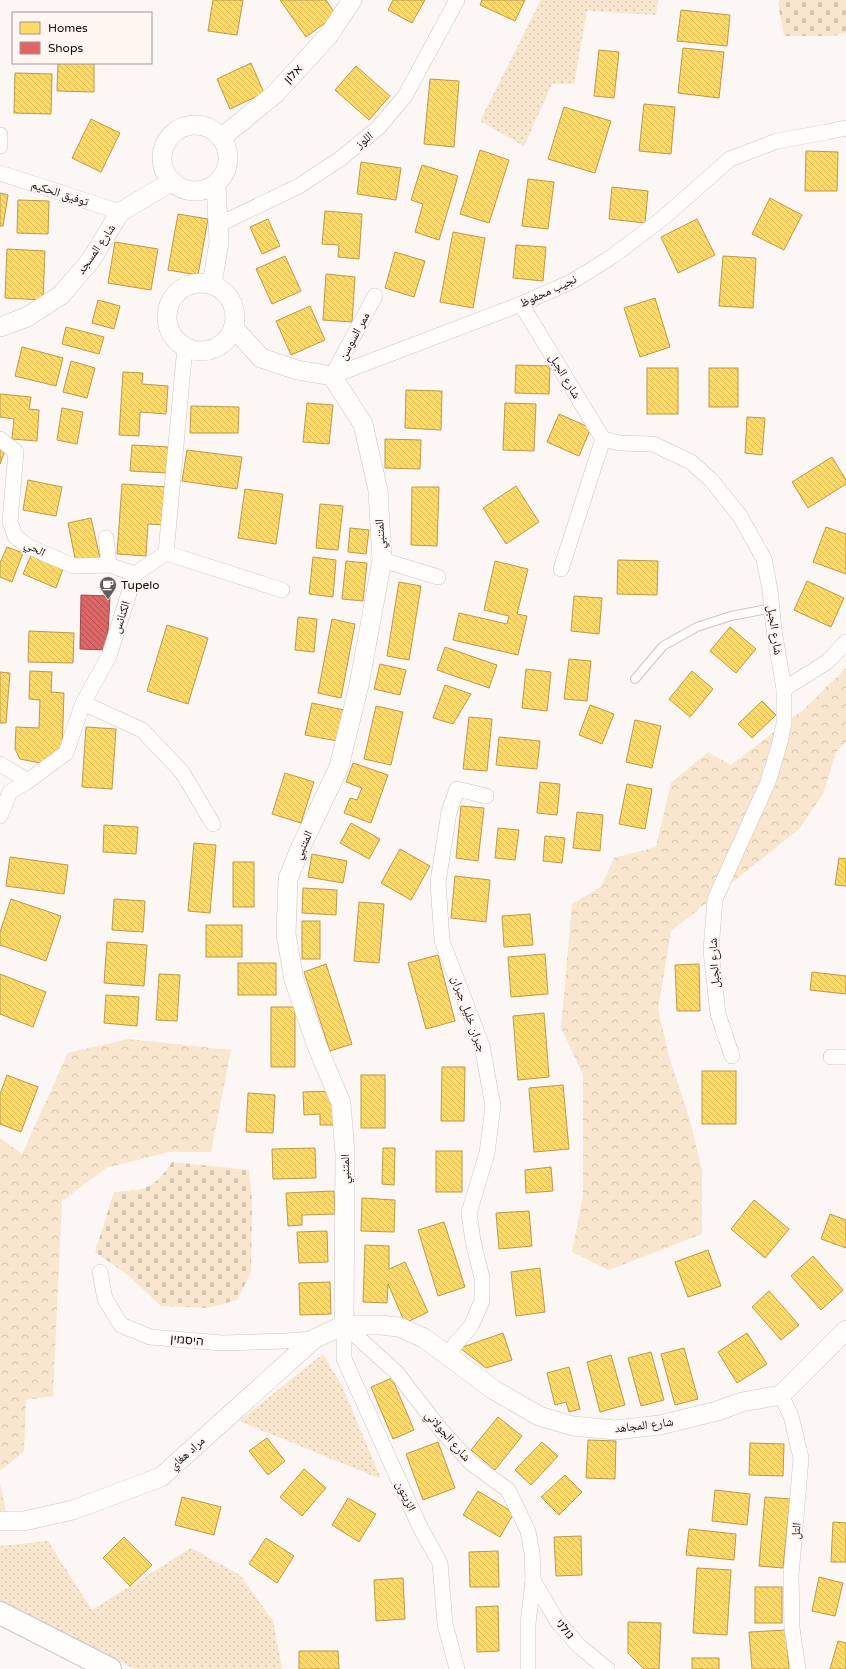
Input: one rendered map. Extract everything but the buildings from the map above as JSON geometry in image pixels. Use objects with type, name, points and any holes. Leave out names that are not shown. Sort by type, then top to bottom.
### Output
[{"type":"main road","points":[[0,1613],[110,1669]]},
{"type":"street","name":"אלון","points":[[222,138],[275,94],[329,35],[352,0]]},
{"type":"street","name":"اللوز","points":[[218,225],[299,186],[340,159],[378,128],[405,96],[457,0]]},
{"type":"street","points":[[193,125],[203,126],[214,130],[222,138],[228,157],[227,167],[223,176],[216,184],[208,189],[198,192],[188,192],[171,182],[165,173],[162,163],[162,152],[166,142],[173,133],[182,127],[193,125]]},
{"type":"street","name":"نجيب محفوظ","points":[[332,376],[521,304],[573,281],[613,256],[663,218],[730,159],[777,141],[846,128]]},
{"type":"street","points":[[0,135],[0,146]]},
{"type":"street","name":"توفيق الحكيم","points":[[0,173],[120,212]]},
{"type":"street","name":"شارع المسجد","points":[[0,327],[27,317],[61,295],[91,260],[120,212],[171,182]]},
{"type":"street","points":[[212,284],[219,242],[216,184]]},
{"type":"street","points":[[201,283],[212,284],[223,291],[232,301],[235,314],[234,328],[228,338],[219,346],[208,350],[196,351],[185,347],[176,340],[170,331],[167,321],[168,309],[172,299],[180,290],[189,285],[201,283]]},
{"type":"street","name":"ممر السوسن","points":[[332,376],[375,296]]},
{"type":"street","name":"شارع الجبل","points":[[521,304],[603,439],[618,443],[653,444],[691,462],[711,480],[740,516],[764,559],[784,689],[784,724],[768,782],[715,899],[711,951],[718,1014],[732,1056]]},
{"type":"street","points":[[234,328],[261,358],[297,370],[332,376]]},
{"type":"street","points":[[166,553],[185,347]]},
{"type":"street","name":"المتنبي","points":[[332,376],[362,424],[378,490],[382,560],[359,685],[339,767],[299,851],[288,879],[286,934],[294,980],[317,1046],[341,1103],[345,1154],[344,1326]]},
{"type":"street","name":"الحي","points":[[0,439],[16,452],[10,522],[15,536],[29,547],[74,566],[109,565],[135,574]]},
{"type":"street","points":[[561,568],[603,439]]},
{"type":"street","points":[[106,538],[109,565]]},
{"type":"street","points":[[135,574],[166,553]]},
{"type":"street","points":[[166,553],[282,590]]},
{"type":"street","points":[[382,560],[438,576]]},
{"type":"street","name":"الكنائس","points":[[0,816],[10,792],[28,781],[66,753],[83,703],[109,656],[135,574]]},
{"type":"street","points":[[784,689],[827,662],[846,642]]},
{"type":"street","points":[[83,703],[142,730],[182,772],[213,824]]},
{"type":"street","points":[[0,764],[28,781]]},
{"type":"street","name":"جبران خليل جبران","points":[[447,1354],[471,1326],[482,1301],[482,1278],[473,1241],[469,1213],[487,1153],[493,1106],[482,1046],[442,941],[438,882],[449,812],[457,789],[486,796]]},
{"type":"street","name":"היסמין","points":[[100,1272],[105,1299],[121,1325],[150,1337],[222,1343],[285,1342],[314,1339]]},
{"type":"street","name":"شارع المجاهد","points":[[344,1326],[380,1325],[399,1327],[424,1338],[494,1390],[539,1416],[573,1426],[615,1430],[660,1425],[717,1411],[742,1402],[781,1395]]},
{"type":"street","name":"مراد هغاي","points":[[0,1521],[24,1521],[73,1510],[161,1477],[314,1339],[344,1326]]},
{"type":"street","name":"شارع الجولاني","points":[[344,1326],[396,1372],[441,1430],[471,1463],[508,1490],[528,1531],[532,1553],[534,1580]]},
{"type":"street","name":"الزيتون","points":[[344,1326],[344,1359],[420,1527],[440,1563],[445,1624],[457,1669]]},
{"type":"street","points":[[781,1395],[846,1330]]},
{"type":"street","name":"التل","points":[[781,1395],[791,1416],[801,1458],[791,1576],[792,1628],[798,1669]]},
{"type":"street","points":[[528,1669],[528,1624],[534,1580]]},
{"type":"street","name":"גולני","points":[[534,1580],[557,1621],[578,1645],[607,1669]]},
{"type":"lane","points":[[635,679],[664,646],[697,627],[731,616],[772,608]]},
{"type":"green space","points":[[541,0],[658,0],[656,15],[587,11],[574,84],[552,84],[524,146],[480,121]]},
{"type":"green space","points":[[780,0],[846,0],[846,33],[833,36],[784,36],[778,3]]},
{"type":"green space","points":[[846,668],[846,742],[836,752],[823,794],[799,829],[671,931],[658,1009],[669,1057],[689,1117],[702,1170],[702,1234],[609,1270],[572,1252],[583,1196],[583,1075],[561,1028],[572,904],[601,887],[614,858],[656,847],[671,783],[708,752],[731,765],[803,710]]},
{"type":"green space","points":[[128,1039],[231,1050],[211,1152],[169,1152],[106,1168],[62,1201],[53,1396],[26,1400],[24,1451],[0,1471],[0,1138],[22,1154],[68,1053]]},
{"type":"green space","points":[[172,1162],[249,1170],[252,1202],[251,1272],[237,1300],[207,1308],[161,1306],[128,1275],[95,1252],[114,1192],[148,1187],[159,1178]]},
{"type":"green space","points":[[323,1354],[342,1386],[381,1479],[239,1421]]},
{"type":"green space","points":[[0,1483],[6,1511],[0,1511]]},
{"type":"green space","points":[[48,1541],[92,1610],[191,1548],[240,1575],[273,1621],[282,1669],[135,1669],[0,1603],[0,1546]]},
{"type":"place","name":"Tupelo","points":[[108,600]]}]
